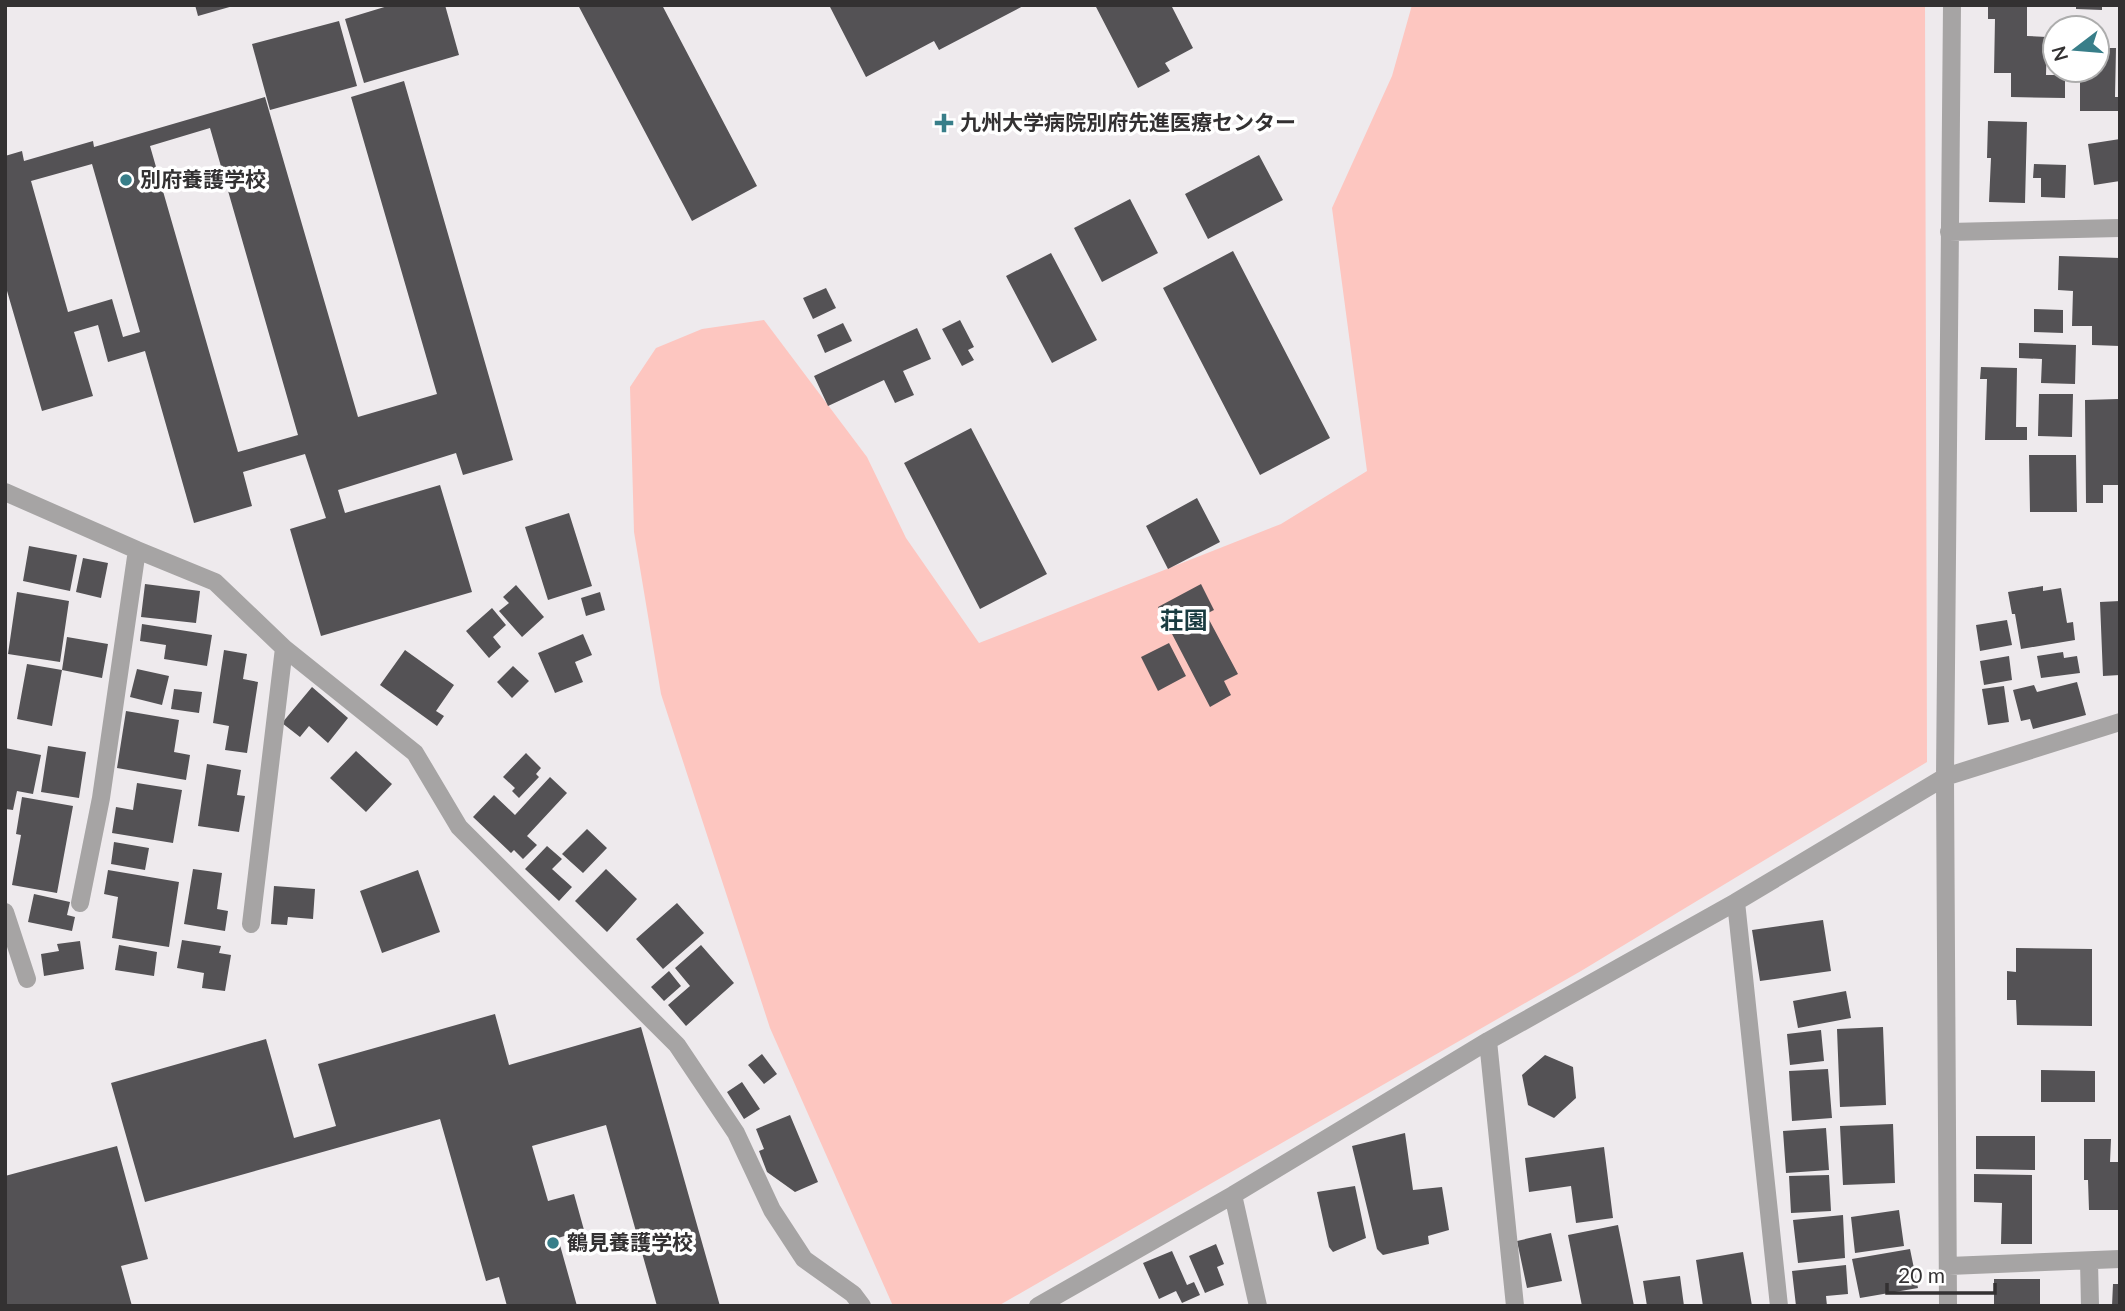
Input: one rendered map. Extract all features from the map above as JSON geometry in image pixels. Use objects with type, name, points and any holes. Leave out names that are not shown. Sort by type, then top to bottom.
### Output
[{"type":"street","points":[[1948,1306],[1945,777],[1952,5]]},
{"type":"street","points":[[1949,232],[2120,228]]},
{"type":"street","points":[[5,492],[215,582],[284,648],[415,753],[458,827],[677,1045],[736,1133],[772,1210],[804,1259],[853,1294],[862,1306]]},
{"type":"street","points":[[80,903],[101,798],[136,550]]},
{"type":"street","points":[[251,924],[284,648]]},
{"type":"street","points":[[1038,1306],[1233,1195],[1488,1041],[1737,902],[1945,777],[2120,722]]},
{"type":"street","points":[[1737,902],[1779,1306]]},
{"type":"street","points":[[5,912],[27,979]]},
{"type":"street","points":[[1488,1041],[1515,1306]]},
{"type":"street","points":[[1233,1195],[1258,1306]]},
{"type":"street","points":[[1949,1266],[2120,1259]]},
{"type":"street","points":[[2089,1261],[2090,1306]]},
{"type":"shaded area","points":[[1412,5],[1925,5],[1927,762],[1581,971],[998,1306],[893,1306],[770,1028],[661,694],[634,532],[630,387],[656,348],[702,329],[764,320],[867,457],[906,538],[979,643],[1281,524],[1367,471],[1332,208],[1392,76]]},
{"type":"building","points":[[195,5],[233,5],[233,6],[198,16]]},
{"type":"building","points":[[391,5],[445,5],[459,55],[364,83],[345,19]]},
{"type":"building","points":[[578,5],[662,5],[757,186],[692,221]]},
{"type":"building","points":[[829,5],[1025,5],[939,50],[934,41],[866,77]]},
{"type":"building","points":[[1095,5],[1171,5],[1193,48],[1165,63],[1170,71],[1138,88]]},
{"type":"building","points":[[1988,5],[2027,5],[2027,36],[2041,37],[2041,84],[2065,84],[2065,98],[2011,97],[2011,73],[1994,73],[1995,19],[1988,19]]},
{"type":"building","points":[[2076,5],[2102,5],[2102,10],[2076,9]]},
{"type":"building","points":[[339,21],[357,86],[270,110],[252,44]]},
{"type":"building","points":[[2111,48],[2116,48],[2115,97],[2120,97],[2120,111],[2080,111],[2080,84],[2111,84]]},
{"type":"building","points":[[404,81],[513,460],[463,475],[456,453],[338,490],[345,513],[440,485],[472,592],[321,636],[290,529],[326,518],[305,454],[243,472],[252,506],[194,523],[145,351],[108,362],[98,325],[74,332],[93,396],[42,411],[5,284],[5,156],[22,151],[24,161],[93,141],[94,147],[265,97],[358,417],[437,394],[351,97]],"holes":[[[210,128],[298,435],[238,452],[150,146]],[[92,164],[140,332],[123,337],[112,299],[68,312],[31,181]]]},
{"type":"building","points":[[1988,121],[2027,122],[2025,203],[1989,202],[1991,158],[1987,158]]},
{"type":"building","points":[[2120,139],[2120,181],[2094,185],[2088,144]]},
{"type":"building","points":[[1259,155],[1283,200],[1208,239],[1185,194]]},
{"type":"building","points":[[2034,164],[2066,165],[2065,198],[2041,197],[2041,178],[2033,178]]},
{"type":"building","points":[[1130,199],[1158,253],[1102,282],[1074,228]]},
{"type":"building","points":[[1233,251],[1330,438],[1260,475],[1163,288]]},
{"type":"building","points":[[1051,253],[1097,340],[1052,363],[1006,276]]},
{"type":"building","points":[[2059,256],[2120,258],[2120,346],[2092,345],[2092,326],[2072,326],[2073,291],[2058,290]]},
{"type":"building","points":[[826,288],[836,308],[813,319],[803,298]]},
{"type":"building","points":[[2034,309],[2063,310],[2063,333],[2034,332]]},
{"type":"building","points":[[960,320],[974,347],[968,350],[974,360],[962,366],[942,329]]},
{"type":"building","points":[[843,323],[852,341],[825,353],[817,335]]},
{"type":"building","points":[[917,328],[931,359],[903,371],[914,395],[895,403],[884,380],[828,406],[814,376]]},
{"type":"building","points":[[2019,343],[2076,345],[2075,384],[2041,383],[2042,359],[2019,358]]},
{"type":"building","points":[[1981,367],[2017,368],[2016,427],[2027,427],[2027,440],[1985,440],[1987,379],[1980,379]]},
{"type":"building","points":[[2039,394],[2073,394],[2072,437],[2038,436]]},
{"type":"building","points":[[2118,399],[2120,485],[2103,485],[2103,503],[2086,503],[2085,400]]},
{"type":"building","points":[[971,428],[1047,574],[980,609],[904,463]]},
{"type":"building","points":[[2029,455],[2076,455],[2077,512],[2030,512]]},
{"type":"building","points":[[1197,498],[1220,542],[1168,569],[1146,526]]},
{"type":"building","points":[[569,513],[592,586],[548,600],[525,527]]},
{"type":"building","points":[[29,546],[77,555],[70,591],[23,581]]},
{"type":"building","points":[[83,558],[108,563],[101,598],[76,592]]},
{"type":"building","points":[[145,584],[200,591],[196,623],[141,617]]},
{"type":"building","points":[[1201,584],[1214,610],[1206,614],[1238,674],[1224,681],[1231,695],[1210,707],[1158,607]]},
{"type":"building","points":[[516,585],[544,617],[522,637],[499,611],[509,603],[503,597]]},
{"type":"building","points":[[2043,586],[2043,591],[2061,588],[2067,623],[2073,622],[2075,640],[2021,649],[2008,592]]},
{"type":"building","points":[[17,592],[69,601],[60,662],[8,654]]},
{"type":"building","points":[[600,592],[605,610],[586,616],[581,598]]},
{"type":"building","points":[[2120,601],[2120,675],[2103,676],[2100,602]]},
{"type":"building","points":[[492,608],[506,625],[493,637],[501,647],[489,658],[466,631]]},
{"type":"building","points":[[2007,620],[2012,645],[1980,651],[1976,625]]},
{"type":"building","points":[[142,624],[212,635],[207,666],[164,659],[166,645],[140,641]]},
{"type":"building","points":[[583,634],[592,655],[575,662],[583,682],[555,693],[538,653]]},
{"type":"building","points":[[67,637],[108,644],[102,678],[62,670]]},
{"type":"building","points":[[1169,643],[1186,676],[1158,691],[1141,657]]},
{"type":"building","points":[[224,650],[247,654],[243,679],[258,682],[247,753],[225,750],[229,726],[213,723]]},
{"type":"building","points":[[405,650],[454,685],[436,711],[444,716],[437,726],[380,685]]},
{"type":"building","points":[[2063,652],[2064,658],[2077,656],[2080,673],[2041,678],[2037,656]]},
{"type":"building","points":[[2009,656],[2012,680],[1984,685],[1980,661]]},
{"type":"building","points":[[27,664],[62,670],[52,726],[17,719]]},
{"type":"building","points":[[513,666],[529,681],[512,698],[497,682]]},
{"type":"building","points":[[137,669],[169,676],[162,705],[130,697]]},
{"type":"building","points":[[2077,682],[2086,715],[2033,729],[2030,719],[2021,721],[2013,690],[2034,685],[2037,692]]},
{"type":"building","points":[[2004,686],[2009,722],[1988,725],[1982,689]]},
{"type":"building","points":[[312,687],[348,718],[328,743],[309,726],[300,737],[282,723]]},
{"type":"building","points":[[174,689],[202,692],[199,713],[171,709]]},
{"type":"building","points":[[126,711],[179,720],[174,752],[190,755],[186,780],[117,768]]},
{"type":"building","points":[[48,746],[86,752],[79,798],[41,792]]},
{"type":"building","points":[[5,748],[41,755],[33,794],[17,791],[13,810],[5,809]]},
{"type":"building","points":[[356,751],[392,784],[366,812],[330,778]]},
{"type":"building","points":[[526,753],[541,768],[536,774],[539,777],[519,798],[512,791],[515,788],[503,777]]},
{"type":"building","points":[[207,764],[241,770],[237,795],[245,796],[239,832],[198,826]]},
{"type":"building","points":[[550,777],[567,793],[527,836],[537,845],[523,859],[514,850],[511,853],[473,817],[494,795],[515,815]]},
{"type":"building","points":[[137,783],[182,790],[173,843],[112,833],[116,807],[133,810]]},
{"type":"building","points":[[22,797],[73,806],[57,893],[12,885],[21,835],[16,834]]},
{"type":"building","points":[[587,829],[607,848],[583,873],[562,854]]},
{"type":"building","points":[[114,842],[149,848],[145,870],[111,864]]},
{"type":"building","points":[[547,846],[562,859],[552,869],[572,887],[559,901],[525,869]]},
{"type":"building","points":[[193,869],[222,873],[217,909],[228,911],[225,931],[184,924]]},
{"type":"building","points":[[606,869],[637,899],[607,932],[575,901]]},
{"type":"building","points":[[108,870],[179,882],[169,947],[112,938],[118,897],[104,894]]},
{"type":"building","points":[[418,870],[440,932],[382,953],[360,891]]},
{"type":"building","points":[[274,886],[315,889],[313,919],[288,917],[287,925],[271,924]]},
{"type":"building","points":[[34,894],[70,902],[67,915],[75,917],[72,931],[28,922]]},
{"type":"building","points":[[677,903],[704,933],[663,969],[636,939]]},
{"type":"building","points":[[1823,920],[1831,971],[1760,981],[1752,930]]},
{"type":"building","points":[[182,940],[221,946],[219,953],[231,955],[225,991],[202,988],[204,973],[177,968]]},
{"type":"building","points":[[80,941],[84,969],[44,976],[41,954],[59,951],[57,944]]},
{"type":"building","points":[[119,945],[157,952],[154,976],[115,970]]},
{"type":"building","points":[[701,945],[734,983],[686,1026],[668,1005],[690,986],[675,968]]},
{"type":"building","points":[[2016,948],[2092,949],[2092,1026],[2017,1025],[2016,1000],[2007,1000],[2007,971],[2016,972]]},
{"type":"building","points":[[669,971],[681,986],[664,1001],[651,987]]},
{"type":"building","points":[[1846,991],[1851,1018],[1798,1028],[1793,1001]]},
{"type":"building","points":[[495,1014],[509,1065],[641,1027],[720,1306],[657,1306],[606,1125],[532,1146],[548,1201],[574,1194],[584,1230],[558,1238],[577,1306],[507,1306],[499,1277],[486,1281],[440,1119],[145,1202],[111,1083],[266,1039],[294,1138],[336,1126],[318,1064]]},
{"type":"building","points":[[1883,1027],[1886,1105],[1840,1107],[1837,1029]]},
{"type":"building","points":[[1821,1030],[1824,1061],[1790,1065],[1787,1034]]},
{"type":"building","points":[[762,1054],[777,1074],[764,1084],[748,1065]]},
{"type":"building","points":[[1545,1055],[1573,1067],[1576,1098],[1554,1118],[1528,1105],[1522,1075]]},
{"type":"building","points":[[1828,1069],[1832,1118],[1792,1121],[1789,1071]]},
{"type":"building","points":[[2041,1070],[2095,1071],[2095,1102],[2041,1102]]},
{"type":"building","points":[[742,1082],[760,1109],[744,1119],[727,1092]]},
{"type":"building","points":[[790,1115],[818,1182],[795,1192],[767,1172],[759,1151],[764,1149],[756,1129]]},
{"type":"building","points":[[1893,1124],[1895,1183],[1843,1185],[1840,1126]]},
{"type":"building","points":[[1826,1128],[1829,1170],[1786,1173],[1783,1131]]},
{"type":"building","points":[[1405,1133],[1413,1190],[1442,1187],[1449,1230],[1428,1236],[1429,1244],[1383,1255],[1377,1249],[1352,1146]]},
{"type":"building","points":[[1976,1136],[2035,1136],[2035,1170],[1976,1169]]},
{"type":"building","points":[[2084,1139],[2111,1139],[2110,1162],[2120,1162],[2120,1210],[2089,1210],[2088,1180],[2084,1180]]},
{"type":"building","points":[[117,1146],[148,1259],[121,1266],[132,1306],[5,1306],[5,1176]]},
{"type":"building","points":[[1604,1147],[1613,1218],[1576,1223],[1571,1186],[1529,1192],[1525,1158]]},
{"type":"building","points":[[1974,1174],[2032,1175],[2032,1244],[2001,1244],[2002,1203],[1974,1202]]},
{"type":"building","points":[[1829,1175],[1831,1211],[1791,1213],[1789,1176]]},
{"type":"building","points":[[1355,1186],[1366,1238],[1333,1252],[1329,1247],[1317,1192]]},
{"type":"building","points":[[1899,1210],[1904,1246],[1855,1253],[1851,1217]]},
{"type":"building","points":[[1843,1215],[1845,1258],[1798,1263],[1793,1220]]},
{"type":"building","points":[[1618,1225],[1634,1306],[1582,1306],[1568,1235]]},
{"type":"building","points":[[1551,1233],[1562,1281],[1527,1288],[1517,1241]]},
{"type":"building","points":[[1216,1244],[1224,1264],[1217,1267],[1224,1285],[1205,1293],[1189,1256]]},
{"type":"building","points":[[1910,1249],[1918,1288],[1860,1298],[1852,1259]]},
{"type":"building","points":[[1172,1251],[1187,1285],[1194,1282],[1200,1295],[1182,1303],[1176,1291],[1159,1299],[1143,1263]]},
{"type":"building","points":[[1743,1252],[1752,1306],[1703,1306],[1696,1260]]},
{"type":"building","points":[[1846,1265],[1848,1294],[1826,1296],[1827,1306],[1796,1306],[1792,1271]]},
{"type":"building","points":[[1680,1276],[1684,1306],[1647,1306],[1643,1281]]},
{"type":"building","points":[[1994,1279],[2040,1279],[2040,1306],[1994,1306]]},
{"type":"building","points":[[2113,1284],[2120,1284],[2120,1306],[2112,1306]]},
{"type":"place","name":"九州大学病院別府先進医療センター","points":[[944,123]]},
{"type":"place","name":"別府養護学校","points":[[126,180]]},
{"type":"place","name":"鶴見養護学校","points":[[553,1243]]},
{"type":"district","name":"荘園","points":[[1184,621]]}]
